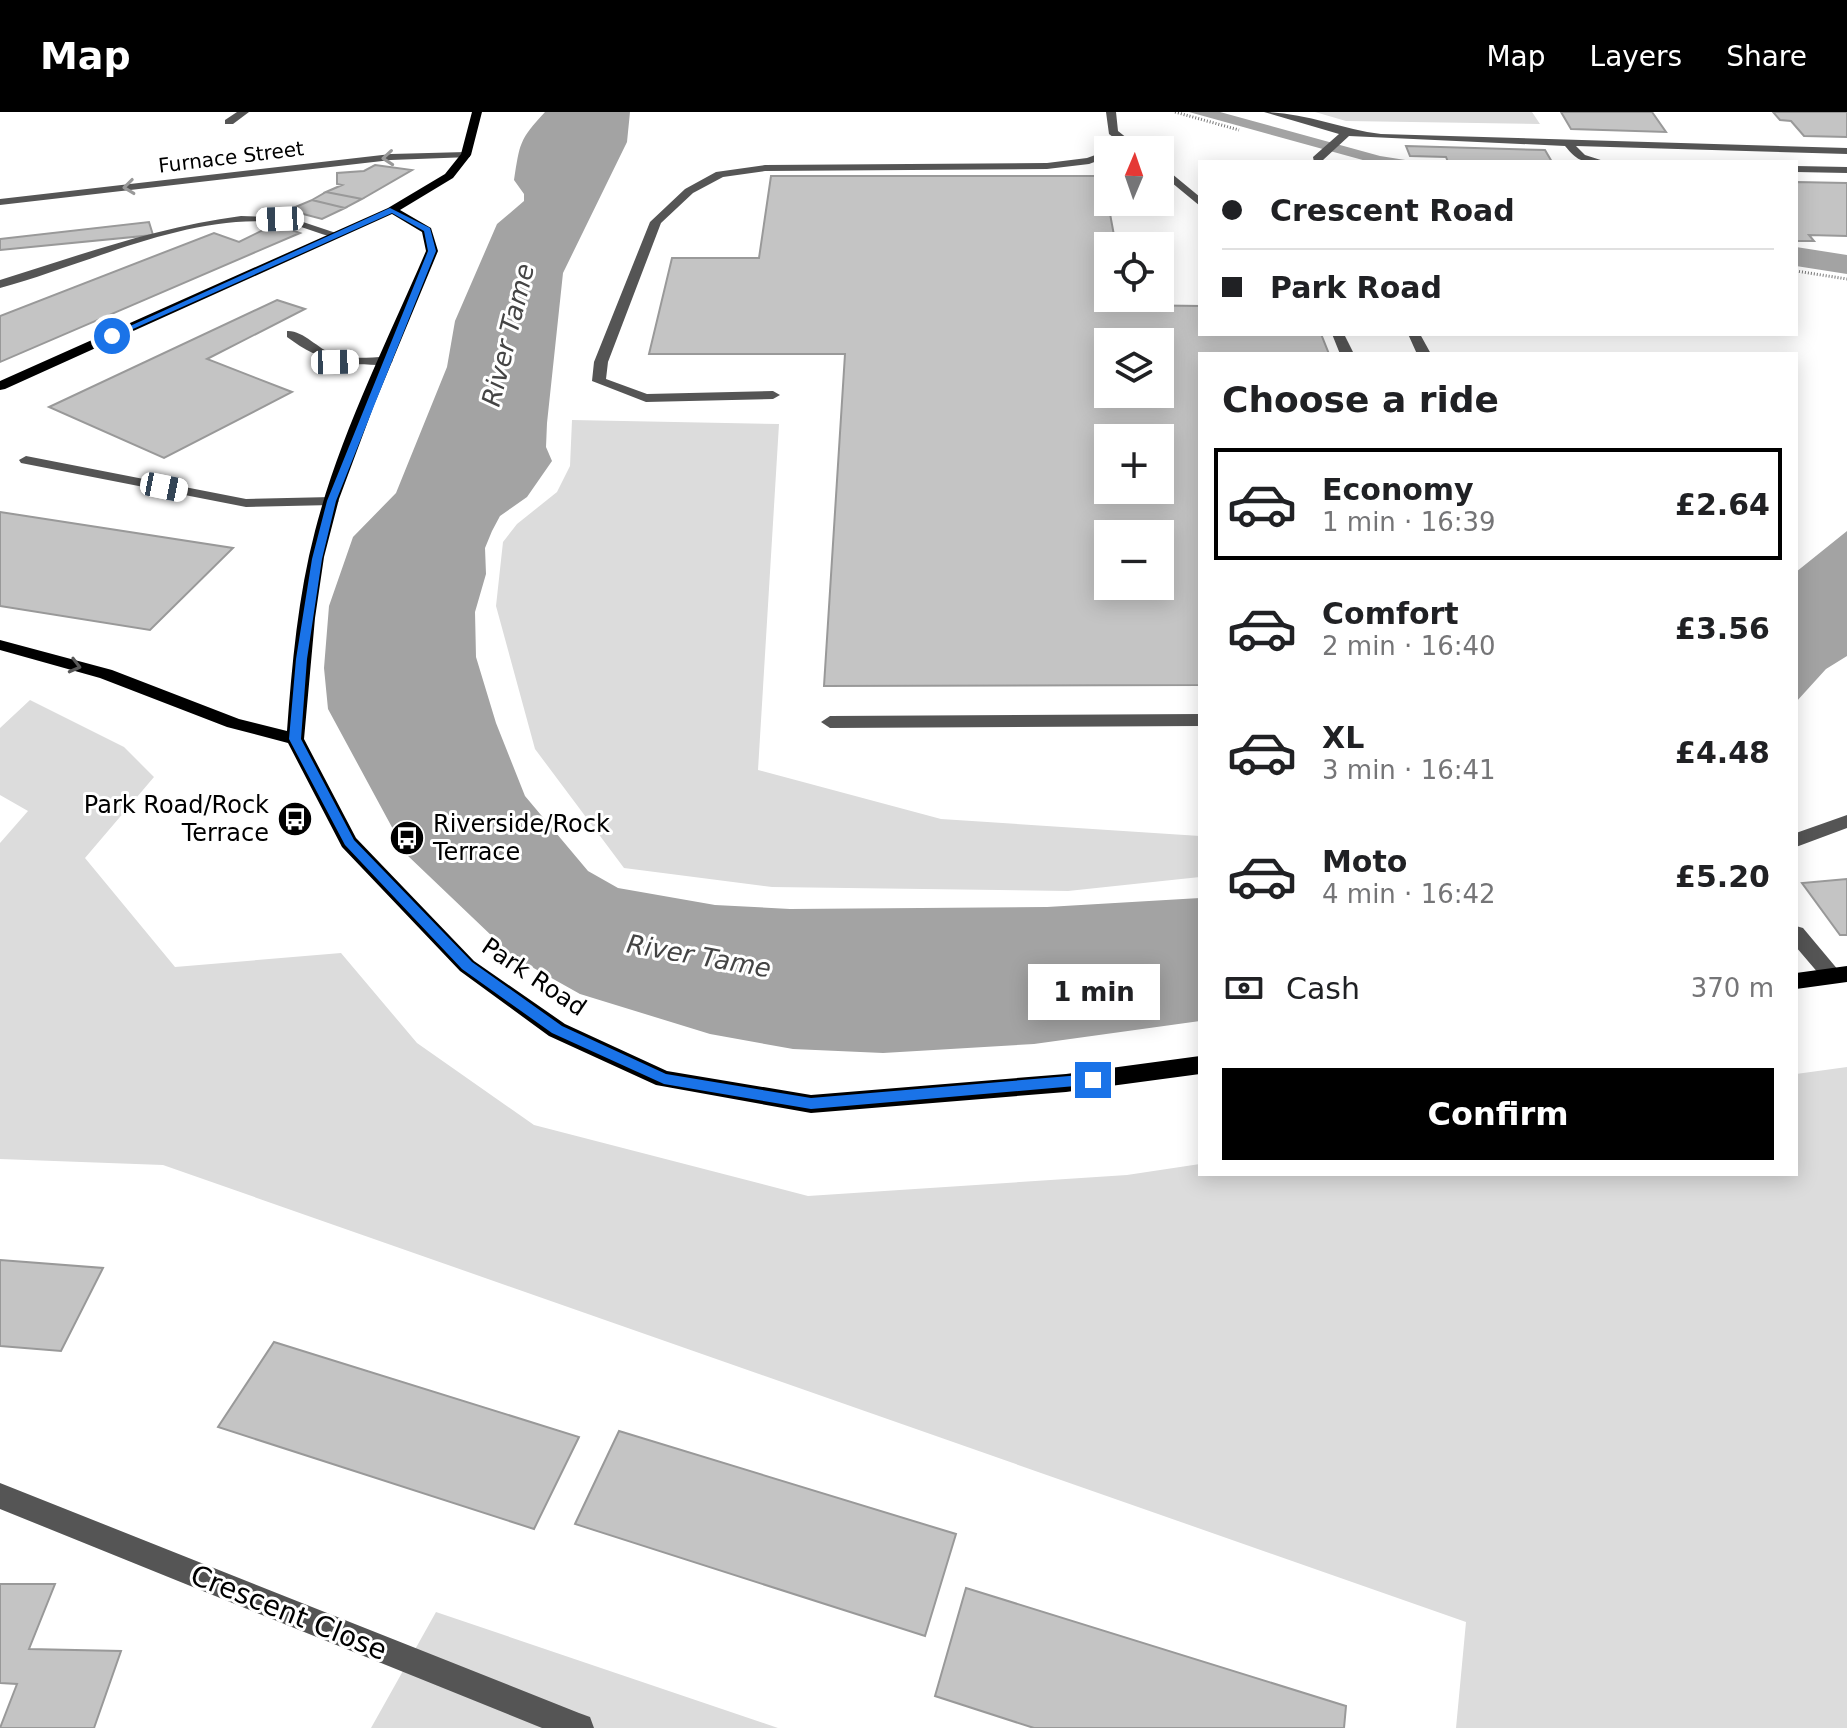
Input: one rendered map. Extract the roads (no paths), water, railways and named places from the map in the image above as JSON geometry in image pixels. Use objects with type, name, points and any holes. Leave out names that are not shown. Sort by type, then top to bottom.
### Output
[{"type":"main road","points":[[0,386],[392,210],[449,176],[466,155],[477,112]]},
{"type":"main road","points":[[0,645],[106,674],[233,723],[295,739],[301,659],[317,559],[332,501],[432,251],[427,230],[392,210]]},
{"type":"main road","name":"Park Road","points":[[295,739],[349,842],[467,966],[557,1030],[664,1079],[811,1104],[1066,1083],[1198,1065]]},
{"type":"main road","points":[[1798,981],[1840,975]]},
{"type":"street","points":[[1111,112],[1113,132],[1118,136]]},
{"type":"street","points":[[1269,112],[1344,137],[1847,151]]},
{"type":"street","points":[[229,122],[250,114]]},
{"type":"street","points":[[1319,160],[1344,137]]},
{"type":"street","points":[[1568,143],[1581,158],[1592,160]]},
{"type":"street","name":"Furnace Street","points":[[0,202],[391,157],[466,155]]},
{"type":"street","points":[[773,395],[646,398],[599,381],[601,362],[656,222],[689,191],[720,174],[765,168],[1047,166],[1094,159]]},
{"type":"street","points":[[1798,169],[1847,170]]},
{"type":"street","points":[[1174,180],[1198,201]]},
{"type":"street","points":[[0,284],[173,231],[227,221],[280,219],[336,235]]},
{"type":"street","points":[[292,334],[320,356],[335,362],[386,361]]},
{"type":"street","points":[[26,460],[246,503],[332,501]]},
{"type":"street","points":[[830,722],[1198,720]]},
{"type":"street","points":[[1798,839],[1847,821]]},
{"type":"street","points":[[1798,840],[1847,836]]},
{"type":"street","points":[[1798,935],[1840,975]]},
{"type":"street","name":"Crescent Close","points":[[0,1496],[579,1728]]},
{"type":"water","name":"River Tame","points":[[545,112],[630,112],[627,142],[563,273],[547,423],[546,447],[552,461],[527,497],[500,516],[492,531],[485,548],[486,574],[475,612],[476,657],[496,723],[525,796],[588,871],[618,888],[715,905],[790,909],[1047,907],[1198,898],[1198,1021],[1034,1044],[883,1053],[793,1049],[710,1034],[580,994],[514,957],[407,855],[328,709],[324,668],[329,606],[353,537],[396,493],[447,367],[455,321],[497,224],[524,201],[524,194],[514,180],[520,150],[530,129]]},
{"type":"water","points":[[1189,112],[1220,112],[1380,156],[1405,160],[1363,160]]},
{"type":"water","points":[[1798,247],[1847,255],[1847,274],[1798,266]]},
{"type":"water","points":[[1847,531],[1847,656],[1826,669],[1798,700],[1798,570]]},
{"type":"place","name":"Park Road/Rock Terrace","points":[[295,819]]},
{"type":"place","name":"Riverside/Rock Terrace","points":[[407,838]]}]
